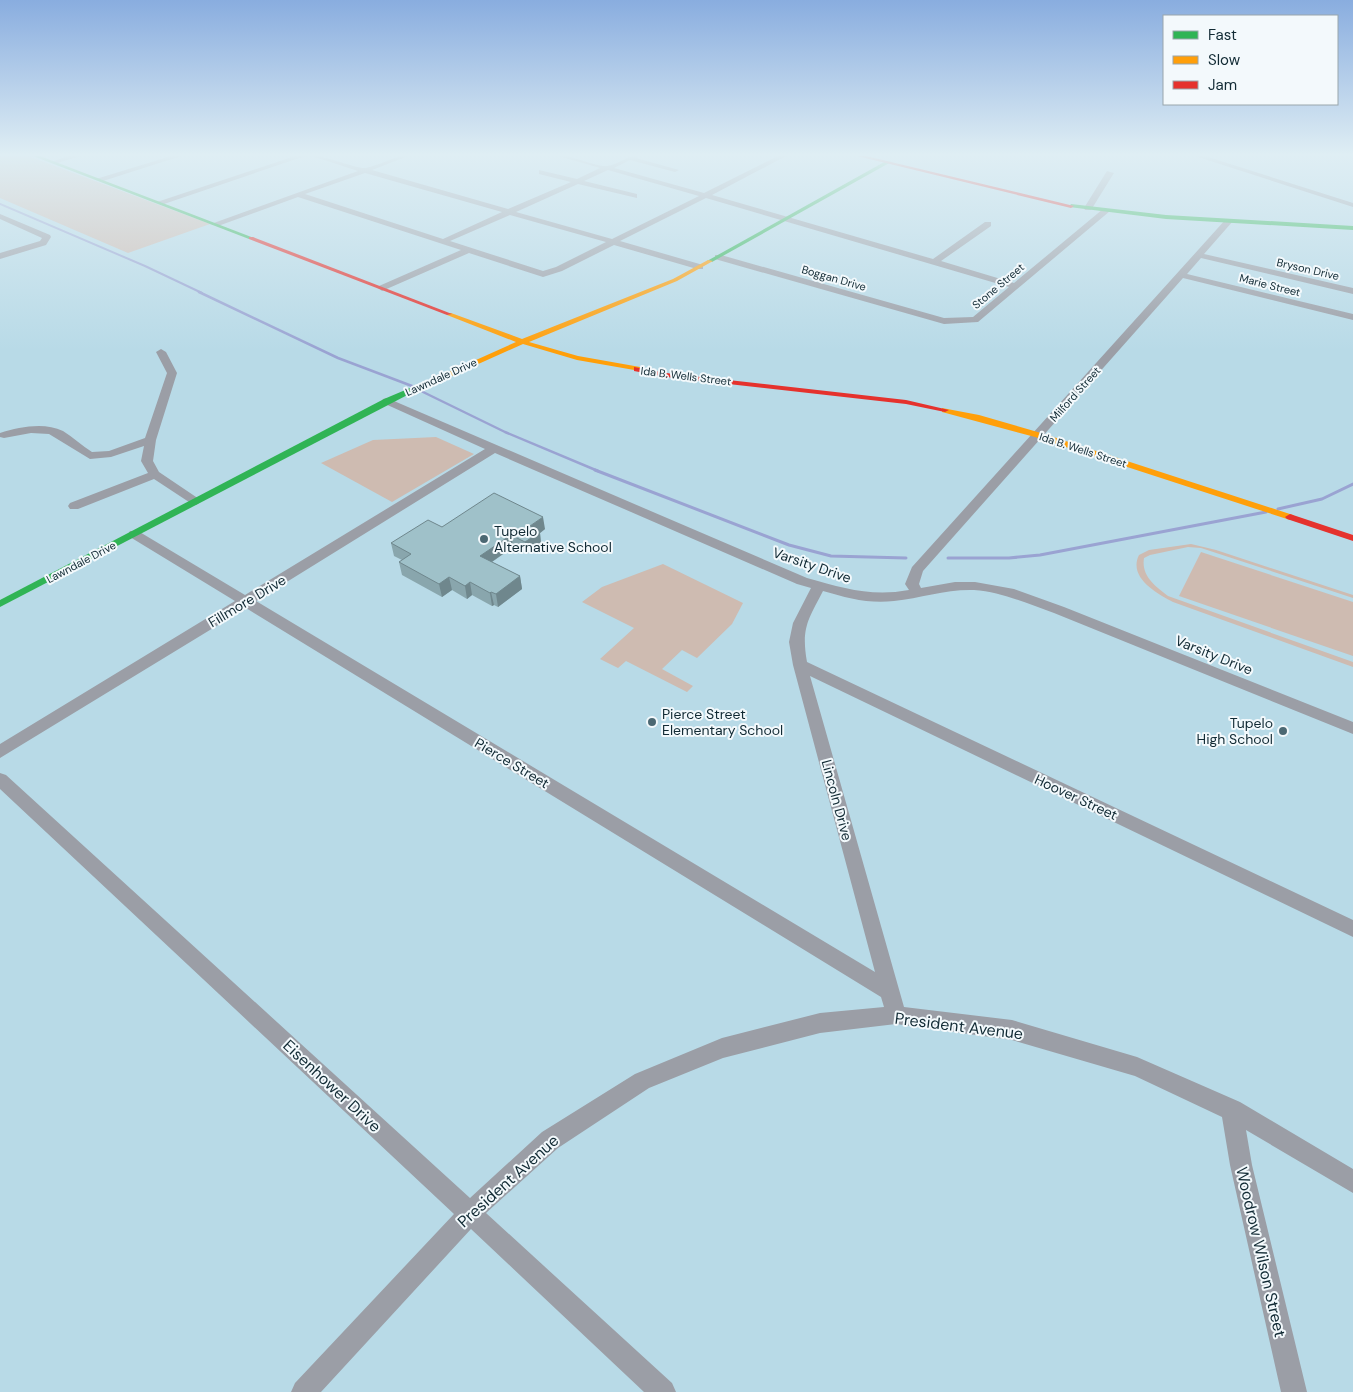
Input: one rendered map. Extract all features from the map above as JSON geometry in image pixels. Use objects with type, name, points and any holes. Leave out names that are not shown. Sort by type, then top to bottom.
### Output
[{"type":"street","points":[[0,256],[42,242],[47,237],[11,221]]},
{"type":"street","name":"Ida B. Wells Street","points":[[208,221],[258,242],[522,342],[577,358],[666,375],[906,402],[976,416],[1353,538]]},
{"type":"street","points":[[215,224],[223,221]]},
{"type":"street","points":[[378,221],[543,274],[558,269],[656,221]]},
{"type":"street","points":[[442,242],[487,221]]},
{"type":"street","points":[[543,221],[700,267]]},
{"type":"street","name":"Lawndale Drive","points":[[0,604],[387,401],[522,342],[675,280],[782,221]]},
{"type":"street","points":[[792,221],[1016,286]]},
{"type":"street","name":"Stone Street","points":[[944,321],[976,320],[1094,221]]},
{"type":"street","points":[[1218,221],[1353,228]]},
{"type":"street","name":"Milford Street","points":[[917,593],[912,584],[917,570],[1230,222]]},
{"type":"street","points":[[935,262],[988,224]]},
{"type":"street","points":[[382,288],[468,250]]},
{"type":"street","name":"Bryson Drive","points":[[1200,255],[1353,291]]},
{"type":"street","name":"Boggan Drive","points":[[718,257],[944,321]]},
{"type":"street","name":"Marie Street","points":[[1182,275],[1353,318]]},
{"type":"street","points":[[161,352],[172,374],[150,440],[147,461],[155,474],[196,501]]},
{"type":"street","name":"Varsity Drive","points":[[387,401],[754,562],[819,586],[856,596],[878,598],[965,586],[993,588],[1008,592],[1353,728]]},
{"type":"street","points":[[4,435],[34,430],[59,433],[90,456],[111,454],[150,440]]},
{"type":"street","name":"Fillmore Drive","points":[[0,752],[494,449]]},
{"type":"street","points":[[74,506],[155,474]]},
{"type":"street","name":"Pierce Street","points":[[134,534],[890,992]]},
{"type":"street","name":"Lincoln Drive","points":[[819,586],[800,623],[796,642],[800,665],[896,1016]]},
{"type":"street","name":"Hoover Street","points":[[800,665],[1353,929]]},
{"type":"street","name":"Eisenhower Drive","points":[[0,780],[663,1392]]},
{"type":"street","name":"President Avenue","points":[[304,1392],[470,1213],[550,1140],[642,1081],[722,1048],[820,1023],[896,1016],[1012,1030],[1137,1067],[1232,1110],[1353,1182]]},
{"type":"street","name":"Woodrow Wilson Street","points":[[1232,1110],[1241,1165],[1294,1392]]},
{"type":"shaded area","points":[[53,221],[202,221],[210,224],[128,253]]},
{"type":"shaded area","points":[[436,437],[474,454],[392,502],[321,463],[373,440]]},
{"type":"shaded area","points":[[1191,544],[1216,550],[1353,595],[1353,598],[1201,548],[1188,547],[1144,558],[1145,570],[1150,580],[1168,596],[1353,662],[1353,667],[1173,602],[1152,589],[1140,577],[1137,570],[1139,555],[1149,550]]},
{"type":"shaded area","points":[[1201,552],[1353,602],[1353,656],[1179,596]]},
{"type":"shaded area","points":[[663,564],[743,603],[732,624],[697,658],[682,650],[662,669],[693,686],[687,692],[626,661],[618,668],[600,659],[634,628],[582,602],[602,587]]},
{"type":"building","name":"Tupelo Alternative School","points":[[494,493],[543,517],[530,526],[540,532],[525,542],[511,535],[480,556],[520,576],[496,594],[490,593],[470,582],[465,586],[449,577],[439,584],[399,562],[411,554],[391,543],[428,520],[442,527]]},
{"type":"waterway","points":[[40,221],[145,266],[202,293]]},
{"type":"waterway","points":[[199,292],[338,358],[412,386]]},
{"type":"waterway","points":[[421,391],[505,432],[598,471]]},
{"type":"waterway","points":[[595,470],[789,545],[831,556],[906,558]]},
{"type":"waterway","points":[[1278,509],[1322,499],[1353,484]]},
{"type":"waterway","points":[[948,558],[1009,558],[1040,555],[1266,512]]},
{"type":"traffic: fast","points":[[206,221],[251,238]]},
{"type":"traffic: fast","points":[[710,261],[782,221]]},
{"type":"traffic: fast","points":[[1233,221],[1353,228]]},
{"type":"traffic: fast","points":[[0,604],[387,401],[413,390]]},
{"type":"traffic: slow","points":[[413,390],[522,342],[675,280],[710,261]]},
{"type":"traffic: slow","points":[[449,314],[522,342],[577,358],[637,369]]},
{"type":"traffic: slow","points":[[945,410],[1038,435],[1290,517]]},
{"type":"traffic: jam","points":[[251,238],[449,314]]},
{"type":"traffic: jam","points":[[637,369],[666,375],[906,402],[945,410]]},
{"type":"traffic: jam","points":[[1290,517],[1353,538]]},
{"type":"place","name":"Tupelo Alternative School","points":[[484,539]]},
{"type":"place","name":"Pierce Street Elementary School","points":[[652,722]]},
{"type":"place","name":"Tupelo High School","points":[[1283,731]]}]
